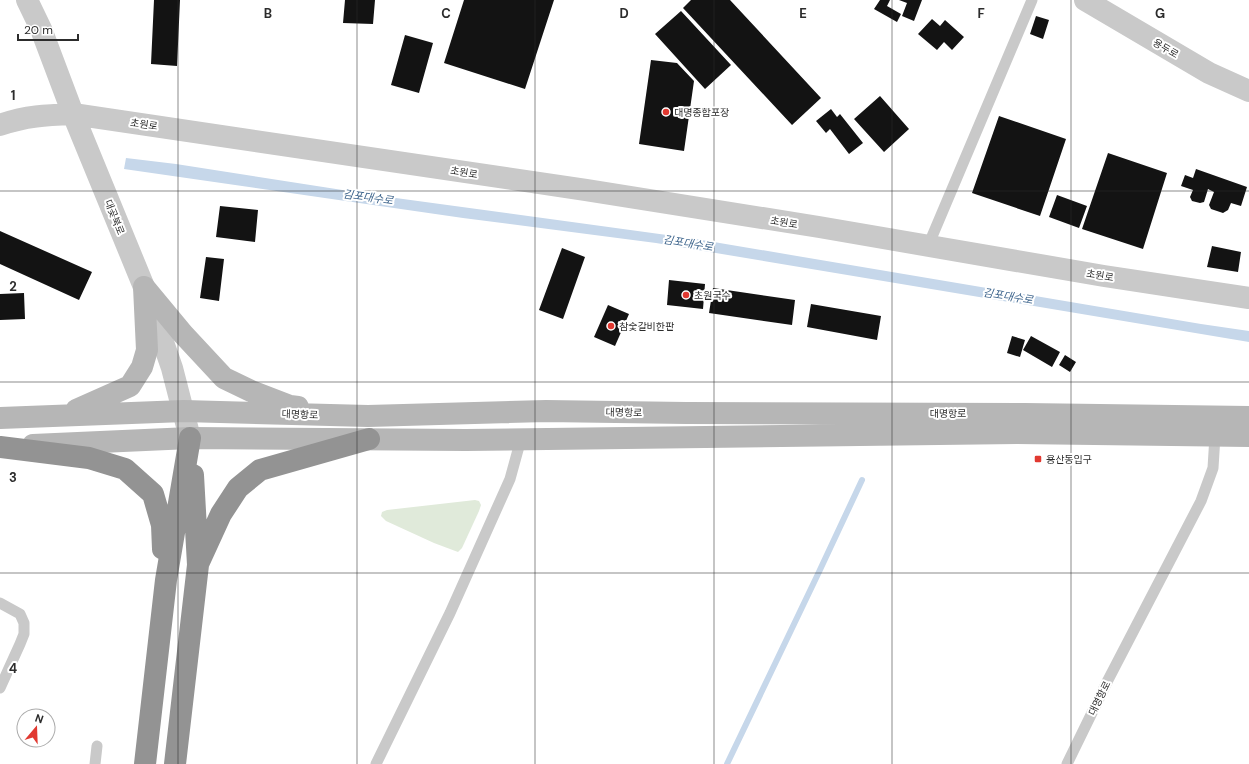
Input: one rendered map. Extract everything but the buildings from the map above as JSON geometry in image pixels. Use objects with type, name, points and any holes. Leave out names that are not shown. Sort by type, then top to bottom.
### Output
[{"type":"highway","points":[[175,764],[198,565],[190,438]]},
{"type":"highway","points":[[145,764],[166,580],[190,438]]},
{"type":"highway","points":[[198,565],[221,514],[238,488],[260,470],[370,439]]},
{"type":"highway","points":[[0,447],[89,458],[125,469],[153,494],[162,525],[166,580]]},
{"type":"main road","points":[[66,415],[130,386],[142,367],[147,350],[144,287]]},
{"type":"main road","points":[[144,287],[183,334],[224,378],[251,391],[290,406],[368,416]]},
{"type":"main road","name":"대명항로","points":[[0,418],[184,411],[368,416],[546,411],[1025,414],[1249,418]]},
{"type":"main road","name":"대명항로","points":[[0,447],[190,438],[521,439],[1009,434],[1249,436]]},
{"type":"street","name":"대곶북로","points":[[27,0],[41,29],[73,114],[144,287],[172,368],[190,438]]},
{"type":"street","name":"용두로","points":[[1085,0],[1209,73],[1249,91]]},
{"type":"street","name":"초원로","points":[[0,125],[18,119],[47,115],[73,114],[586,190],[1104,276],[1249,298]]},
{"type":"lane","points":[[928,246],[1032,0]]},
{"type":"lane","name":"대명항로","points":[[1067,764],[1108,680],[1201,501],[1212,468],[1215,436]]},
{"type":"lane","points":[[376,764],[460,592],[510,479],[521,439]]},
{"type":"lane","points":[[0,604],[20,614],[24,623],[24,634],[0,688]]},
{"type":"lane","points":[[96,764],[97,746]]},
{"type":"green space","points":[[475,500],[479,501],[481,505],[462,548],[458,552],[434,543],[386,521],[381,516],[382,512],[387,510]]},
{"type":"water","name":"김포대수로","points":[[126,158],[176,164],[381,196],[696,239],[1249,331],[1249,342],[656,243],[463,218],[124,169]]},
{"type":"waterway","points":[[727,764],[862,480]]},
{"type":"place","name":"대명종합포장","points":[[666,112]]},
{"type":"place","name":"초원국수","points":[[686,295]]},
{"type":"place","name":"참숯갈비한판","points":[[611,326]]},
{"type":"place","name":"용산동입구","points":[[1038,459]]}]
